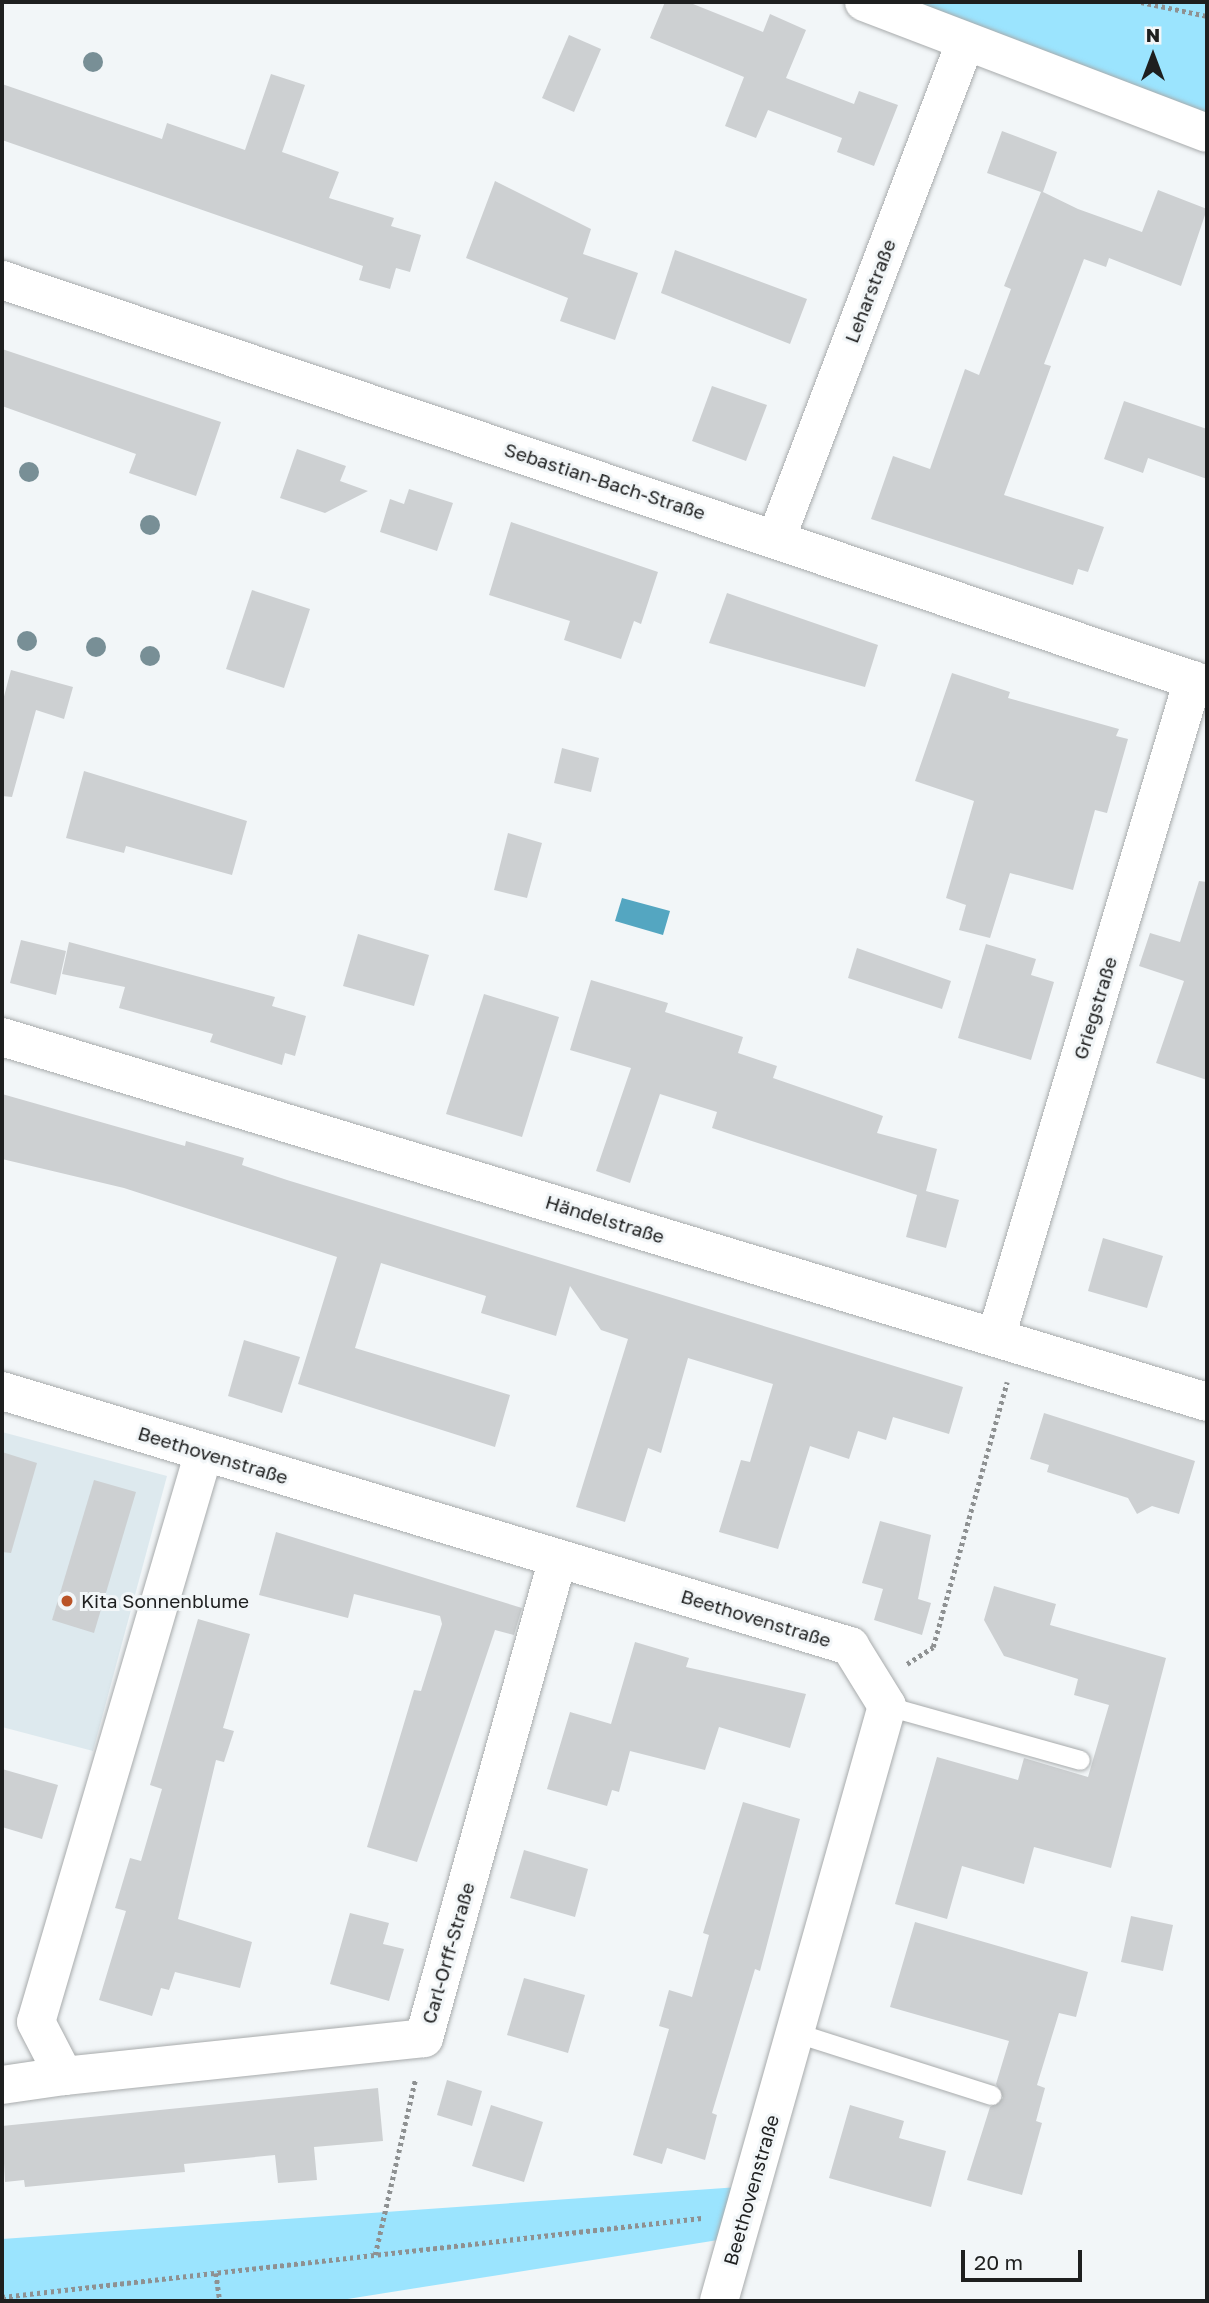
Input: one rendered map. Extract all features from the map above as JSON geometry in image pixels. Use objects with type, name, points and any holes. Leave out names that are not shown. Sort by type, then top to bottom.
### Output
[{"type":"street","points":[[864,2],[965,43],[1207,133]]},
{"type":"street","name":"Leharstraße","points":[[776,539],[965,43]]},
{"type":"street","name":"Sebastian-Bach-Straße","points":[[2,280],[1200,682]]},
{"type":"street","name":"Griegstraße","points":[[1007,1340],[1200,682]]},
{"type":"street","name":"Händelstraße","points":[[2,1037],[1207,1402]]},
{"type":"street","name":"Beethovenstraße","points":[[2,1391],[850,1646],[887,1706],[797,2033],[719,2301]]},
{"type":"street","points":[[64,2076],[36,2022],[204,1452]]},
{"type":"street","name":"Carl-Orff-Straße","points":[[2,2085],[424,2038],[558,1559]]},
{"type":"lane","points":[[887,1706],[1080,1760]]},
{"type":"lane","points":[[797,2033],[991,2095]]},
{"type":"path","points":[[1140,2],[1207,16]]},
{"type":"path","points":[[887,1706],[904,1666],[933,1647],[1007,1340]]},
{"type":"path","points":[[375,2255],[424,2038]]},
{"type":"path","points":[[2,2297],[744,2214]]},
{"type":"path","points":[[216,2273],[220,2301]]},
{"type":"shaded area","points":[[865,2],[1207,2],[1207,133]]},
{"type":"shaded area","points":[[622,898],[670,911],[663,935],[615,921]]},
{"type":"shaded area","name":"Kita Sonnenblume","points":[[2,1432],[167,1476],[93,1751],[2,1727]]},
{"type":"shaded area","points":[[753,2186],[737,2237],[335,2301],[2,2301],[2,2239]]},
{"type":"building","points":[[665,2],[688,2],[763,32],[770,14],[806,30],[786,78],[854,104],[859,91],[898,105],[874,166],[837,152],[842,138],[768,110],[756,138],[725,126],[744,77],[650,38]]},
{"type":"building","points":[[569,35],[601,49],[574,112],[542,98]]},
{"type":"building","points":[[271,74],[305,85],[282,152],[339,172],[329,198],[394,218],[391,226],[421,235],[410,272],[396,268],[390,289],[359,280],[363,266],[2,140],[2,84],[162,139],[167,123],[245,150]]},
{"type":"building","points":[[1002,131],[1057,152],[1043,192],[1078,209],[1142,232],[1158,190],[1207,209],[1181,286],[1109,258],[1106,267],[1084,259],[1044,364],[1051,366],[1004,495],[1104,527],[1088,572],[1078,569],[1073,585],[871,519],[893,456],[930,469],[965,369],[979,375],[1011,289],[1004,286],[1041,192],[987,173]]},
{"type":"building","points":[[495,181],[591,229],[583,254],[638,273],[615,340],[560,321],[568,298],[466,258]]},
{"type":"building","points":[[675,250],[807,299],[790,344],[661,293]]},
{"type":"building","points":[[2,349],[221,422],[196,496],[129,473],[136,454],[2,406]]},
{"type":"building","points":[[712,386],[767,405],[746,461],[692,441]]},
{"type":"building","points":[[1124,401],[1207,429],[1207,479],[1148,458],[1143,473],[1104,459]]},
{"type":"building","points":[[297,449],[346,466],[340,481],[368,491],[325,513],[280,498]]},
{"type":"building","points":[[409,489],[453,503],[437,551],[380,532],[390,499],[404,504]]},
{"type":"building","points":[[511,522],[658,572],[641,624],[634,621],[621,659],[564,640],[570,621],[489,595]]},
{"type":"building","points":[[252,590],[310,609],[284,688],[226,669]]},
{"type":"building","points":[[727,593],[878,645],[865,687],[709,643]]},
{"type":"building","points":[[11,670],[73,687],[64,719],[36,710],[12,797],[2,796],[2,704]]},
{"type":"building","points":[[952,673],[1010,692],[1008,698],[1119,729],[1116,736],[1128,739],[1107,813],[1095,810],[1073,890],[1010,873],[990,938],[959,930],[966,905],[946,898],[974,801],[915,781]]},
{"type":"building","points":[[562,748],[599,758],[591,792],[554,783]]},
{"type":"building","points":[[84,771],[247,821],[232,875],[126,846],[124,853],[66,838]]},
{"type":"building","points":[[508,833],[542,843],[527,898],[494,890]]},
{"type":"building","points":[[1199,881],[1207,882],[1207,1080],[1156,1063],[1184,981],[1139,966],[1150,933],[1180,942]]},
{"type":"building","points":[[358,934],[429,955],[414,1006],[343,986]]},
{"type":"building","points":[[21,940],[66,951],[56,995],[10,983]]},
{"type":"building","points":[[69,942],[275,997],[272,1006],[306,1016],[295,1056],[285,1053],[282,1065],[210,1042],[213,1034],[119,1008],[125,987],[62,974]]},
{"type":"building","points":[[986,944],[1036,959],[1031,975],[1054,982],[1031,1060],[958,1038]]},
{"type":"building","points":[[857,948],[951,981],[942,1009],[848,978]]},
{"type":"building","points":[[591,980],[668,1003],[665,1012],[743,1037],[738,1053],[777,1066],[773,1078],[883,1116],[877,1133],[937,1149],[926,1191],[959,1200],[946,1248],[906,1237],[917,1195],[712,1128],[717,1112],[660,1094],[630,1183],[596,1171],[631,1068],[570,1050]]},
{"type":"building","points":[[484,994],[559,1017],[522,1137],[446,1114]]},
{"type":"building","points":[[2,1094],[185,1146],[186,1141],[244,1158],[242,1165],[287,1180],[963,1387],[949,1434],[893,1417],[886,1440],[858,1431],[849,1459],[810,1446],[778,1549],[719,1532],[741,1460],[750,1462],[773,1384],[688,1358],[661,1453],[648,1448],[625,1522],[576,1507],[628,1339],[601,1330],[570,1286],[556,1336],[481,1313],[486,1296],[381,1263],[355,1348],[510,1395],[495,1447],[298,1384],[337,1257],[124,1188],[2,1159]]},
{"type":"building","points":[[1103,1238],[1163,1256],[1147,1308],[1088,1291]]},
{"type":"building","points":[[244,1340],[300,1357],[282,1413],[228,1396]]},
{"type":"building","points":[[1044,1413],[1195,1461],[1179,1514],[1152,1506],[1137,1514],[1128,1498],[1047,1472],[1049,1465],[1030,1459]]},
{"type":"building","points":[[2,1452],[37,1463],[11,1553],[2,1552]]},
{"type":"building","points":[[94,1480],[136,1492],[94,1633],[52,1620]]},
{"type":"building","points":[[880,1521],[931,1535],[918,1599],[931,1603],[922,1635],[874,1620],[883,1589],[862,1583]]},
{"type":"building","points":[[276,1532],[522,1608],[514,1635],[495,1630],[417,1862],[367,1847],[414,1690],[421,1691],[442,1624],[440,1616],[354,1594],[348,1618],[259,1595]]},
{"type":"building","points":[[994,1586],[1056,1604],[1050,1625],[1166,1658],[1111,1868],[1034,1847],[1024,1884],[962,1866],[947,1919],[895,1904],[937,1757],[1018,1780],[1024,1758],[1088,1777],[1109,1705],[1074,1695],[1078,1679],[1004,1656],[984,1620]]},
{"type":"building","points":[[198,1619],[250,1634],[223,1728],[234,1731],[224,1762],[216,1760],[178,1919],[252,1942],[240,1988],[175,1972],[169,1990],[161,1988],[152,2016],[99,2000],[126,1911],[115,1908],[130,1858],[141,1861],[162,1789],[150,1785]]},
{"type":"building","points":[[635,1642],[689,1658],[686,1667],[806,1694],[790,1748],[719,1727],[705,1770],[630,1751],[619,1792],[612,1790],[607,1806],[547,1789],[570,1712],[611,1724]]},
{"type":"building","points":[[2,1769],[58,1785],[42,1839],[2,1827]]},
{"type":"building","points":[[743,1802],[800,1819],[760,1971],[755,1969],[712,2113],[717,2115],[705,2160],[667,2148],[662,2164],[633,2155],[669,2029],[659,2026],[669,1990],[692,1997],[709,1935],[703,1933]]},
{"type":"building","points":[[524,1850],[588,1869],[575,1917],[510,1898]]},
{"type":"building","points":[[350,1913],[389,1923],[383,1944],[404,1949],[389,2001],[330,1984]]},
{"type":"building","points":[[1131,1916],[1173,1925],[1163,1971],[1121,1962]]},
{"type":"building","points":[[915,1922],[1088,1972],[1076,2017],[1059,2013],[1037,2085],[1045,2088],[1036,2121],[1042,2123],[1022,2195],[967,2180],[990,2107],[1003,2098],[996,2084],[1009,2041],[890,2007]]},
{"type":"building","points":[[524,1978],[585,1995],[568,2053],[507,2035]]},
{"type":"building","points":[[447,2080],[482,2091],[472,2126],[437,2115]]},
{"type":"building","points":[[378,2088],[383,2141],[314,2147],[317,2180],[278,2183],[275,2155],[184,2164],[185,2172],[25,2187],[24,2180],[5,2182],[2,2126]]},
{"type":"building","points":[[491,2105],[543,2122],[524,2182],[472,2166]]},
{"type":"building","points":[[850,2105],[904,2121],[899,2138],[946,2151],[931,2207],[829,2178]]},
{"type":"place","name":"Kita Sonnenblume","points":[[67,1601]]}]
